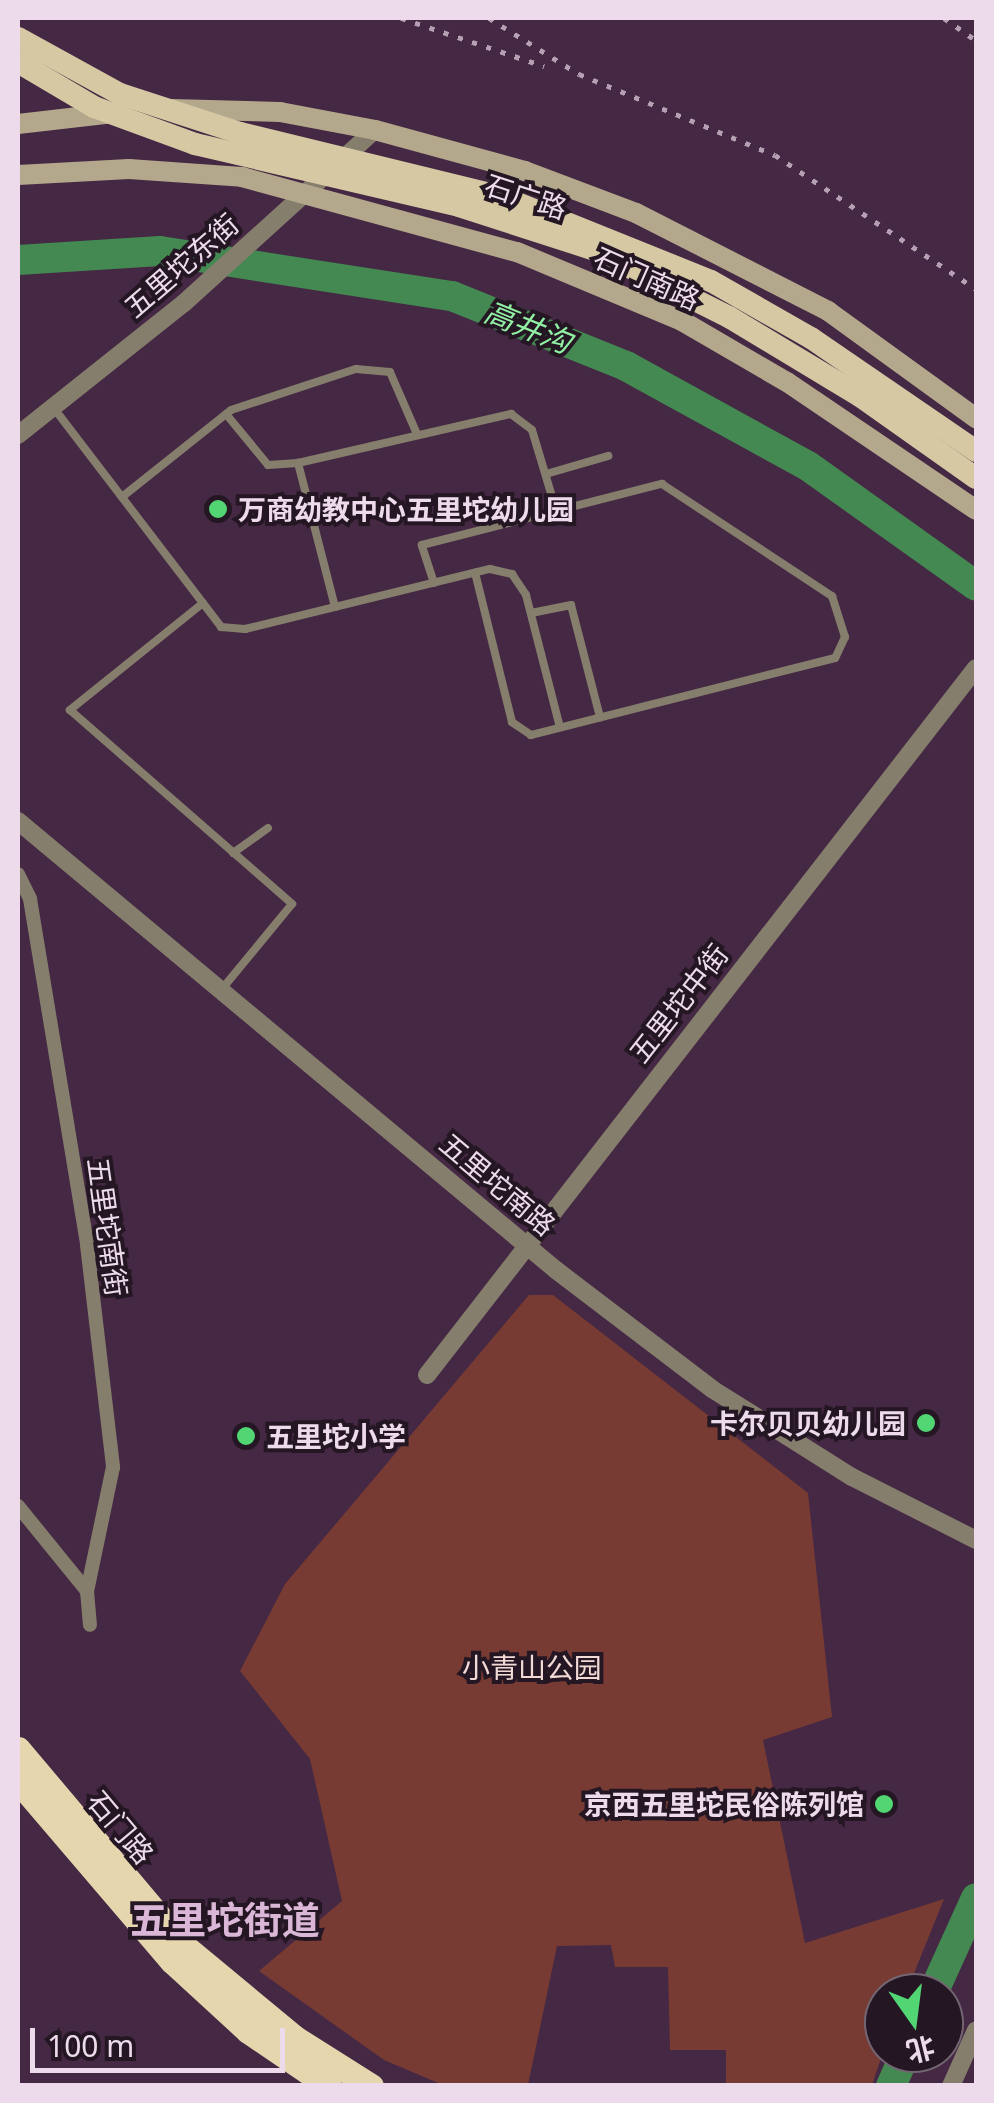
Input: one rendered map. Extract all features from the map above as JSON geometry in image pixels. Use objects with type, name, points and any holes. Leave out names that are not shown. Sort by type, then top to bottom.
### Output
[{"type":"highway","name":"石门路","points":[[18,1750],[185,1948],[295,2038],[370,2086]]},
{"type":"highway","name":"石门路","points":[[18,1782],[172,1961],[248,2031],[329,2086]]},
{"type":"main road","name":"石广路","points":[[18,38],[120,94],[240,133],[502,197],[695,274],[811,338],[976,452]]},
{"type":"main road","name":"石广路","points":[[18,62],[94,107],[195,144],[458,206],[595,250],[728,317],[860,396],[976,478]]},
{"type":"main road","name":"石门南路","points":[[18,124],[211,106],[375,130],[524,171],[636,212],[828,311],[976,418]]},
{"type":"main road","name":"石门南路","points":[[18,176],[129,169],[242,176],[516,252],[682,321],[787,382],[976,510]]},
{"type":"street","name":"五里坨东街","points":[[18,435],[184,303],[375,130]]},
{"type":"street","name":"五里坨中街","points":[[427,1375],[524,1242],[976,668]]},
{"type":"street","name":"五里坨南路","points":[[18,821],[524,1242],[712,1389],[852,1477],[976,1540]]},
{"type":"street","name":"五里坨南街","points":[[18,874],[30,899],[84,1226],[114,1468],[87,1591],[90,1625]]},
{"type":"street","points":[[18,1506],[87,1591]]},
{"type":"street","points":[[950,2086],[976,2030]]},
{"type":"lane","points":[[122,498],[226,414],[257,398],[377,367],[398,382],[416,434]]},
{"type":"lane","points":[[53,408],[202,603],[231,630],[475,573],[512,574],[530,613],[560,727]]},
{"type":"lane","points":[[226,414],[268,466],[298,463],[497,415],[521,416],[532,430],[556,510]]},
{"type":"lane","points":[[546,474],[608,456]]},
{"type":"lane","points":[[298,463],[334,607]]},
{"type":"lane","points":[[434,583],[422,545],[556,510],[671,486],[838,602],[845,637],[835,658],[530,735],[512,722],[475,573]]},
{"type":"lane","points":[[202,603],[70,710],[292,904],[222,989]]},
{"type":"lane","points":[[530,613],[572,604],[600,717]]},
{"type":"lane","points":[[233,853],[268,828]]},
{"type":"green space","name":"小青山公园","points":[[529,1295],[553,1295],[808,1493],[832,1717],[763,1740],[805,1943],[944,1899],[914,1973],[864,1973],[864,2073],[876,2073],[872,2085],[726,2085],[726,2050],[670,2050],[668,1967],[615,1967],[611,1945],[557,1946],[528,2085],[443,2085],[384,2060],[259,1971],[342,1901],[310,1759],[240,1671],[285,1584]]},
{"type":"waterway","name":"高井沟","points":[[18,260],[160,251],[452,296],[626,366],[808,466],[976,586]]},
{"type":"waterway","points":[[942,1973],[976,1898]]},
{"type":"waterway","points":[[891,2086],[897,2073]]},
{"type":"railway","points":[[401,18],[544,66]]},
{"type":"railway","points":[[489,18],[579,74],[775,155],[976,289]]},
{"type":"railway","points":[[944,18],[976,40]]},
{"type":"place","name":"万商幼教中心五里坨幼儿园","points":[[218,509]]},
{"type":"place","name":"卡尔贝贝幼儿园","points":[[926,1423]]},
{"type":"place","name":"五里坨小学","points":[[246,1436]]},
{"type":"place","name":"京西五里坨民俗陈列馆","points":[[884,1804]]},
{"type":"district","name":"五里坨街道","points":[[225,1920]]}]
